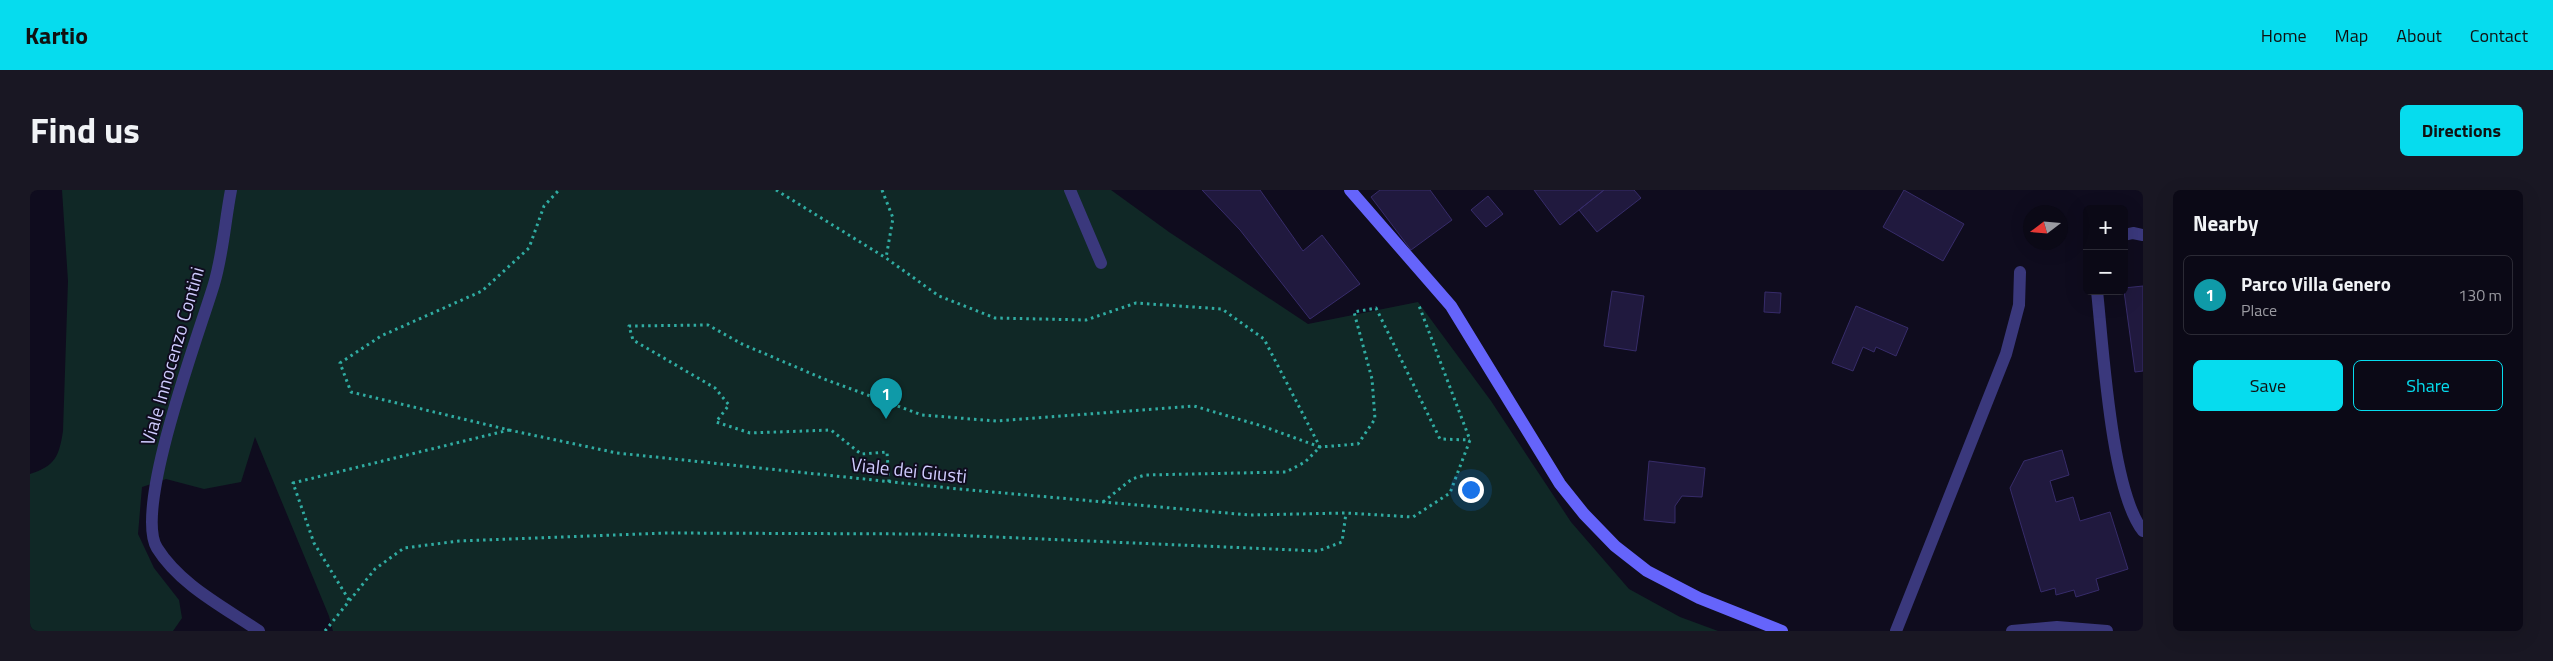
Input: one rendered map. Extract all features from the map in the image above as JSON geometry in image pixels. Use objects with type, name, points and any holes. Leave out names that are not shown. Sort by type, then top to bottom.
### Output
[{"type":"street","name":"Viale Innocenzo Contini","points":[[230,190],[215,282],[172,410],[151,514],[156,546],[176,572],[259,631]]},
{"type":"street","points":[[1070,190],[1101,263]]},
{"type":"street","points":[[1350,190],[1451,306],[1560,484],[1584,514],[1615,546],[1647,571],[1675,586],[1782,631]]},
{"type":"street","points":[[2128,234],[2143,235]]},
{"type":"street","points":[[1896,631],[2006,354],[2019,305],[2020,272]]},
{"type":"street","points":[[2098,295],[2119,467],[2129,505],[2143,530]]},
{"type":"street","points":[[2012,631],[2057,627],[2107,631]]},
{"type":"path","name":"Viale dei Giusti","points":[[558,190],[544,206],[530,248],[482,291],[381,336],[340,363],[351,392],[509,430],[617,453],[889,482],[1249,515],[1346,513],[1413,517],[1450,493],[1470,440]]},
{"type":"path","points":[[776,190],[886,258],[939,296],[995,318],[1086,320],[1136,303],[1222,309],[1264,339],[1320,447]]},
{"type":"path","points":[[882,190],[892,218],[886,258]]},
{"type":"path","points":[[889,482],[887,452],[861,454],[831,430],[750,433],[716,422],[729,405],[715,388],[633,340],[629,326],[708,325],[742,344],[824,380],[922,415],[996,421],[1194,406],[1262,426],[1320,447],[1358,444],[1375,418],[1372,379],[1354,312],[1376,308],[1440,439],[1470,440],[1418,302],[1423,273]]},
{"type":"path","points":[[349,600],[314,543],[293,483],[509,430]]},
{"type":"path","points":[[1103,502],[1132,479],[1145,475],[1286,472],[1305,462],[1320,447]]},
{"type":"path","points":[[325,631],[376,569],[404,548],[459,541],[666,533],[927,534],[1318,551],[1342,542],[1346,513]]},
{"type":"green space","points":[[62,190],[1111,190],[1169,232],[1308,324],[1418,302],[1491,401],[1571,522],[1629,589],[1680,617],[1718,631],[333,631],[329,616],[255,437],[241,482],[204,489],[166,479],[142,487],[138,534],[154,568],[179,600],[182,618],[173,631],[30,631],[30,474],[45,468],[54,459],[60,448],[63,431],[68,281]]},
{"type":"building","points":[[1202,190],[1260,190],[1303,251],[1322,235],[1360,284],[1310,319],[1240,230]]},
{"type":"building","points":[[1380,190],[1430,190],[1452,220],[1411,250],[1371,197]]},
{"type":"building","points":[[1534,190],[1604,190],[1560,225]]},
{"type":"building","points":[[1604,190],[1634,190],[1641,198],[1597,232],[1579,210]]},
{"type":"building","points":[[1904,190],[1964,224],[1943,261],[1883,227]]},
{"type":"building","points":[[1488,196],[1503,214],[1486,227],[1471,210]]},
{"type":"building","points":[[2143,286],[2143,371],[2135,372],[2125,295],[2128,295],[2128,288]]},
{"type":"building","points":[[1612,291],[1644,296],[1636,351],[1604,346]]},
{"type":"building","points":[[1765,292],[1781,293],[1780,313],[1764,312]]},
{"type":"building","points":[[1856,306],[1908,328],[1896,356],[1876,347],[1874,352],[1863,347],[1853,371],[1832,363]]},
{"type":"building","points":[[2062,450],[2069,475],[2050,481],[2056,502],[2073,497],[2080,521],[2110,512],[2128,569],[2096,579],[2099,590],[2076,597],[2074,590],[2056,595],[2055,588],[2041,592],[2010,488],[2024,461]]},
{"type":"building","points":[[1649,461],[1705,468],[1702,497],[1682,496],[1675,506],[1675,523],[1644,520]]},
{"type":"place","name":"Parco Villa Genero","points":[[886,419]]}]
